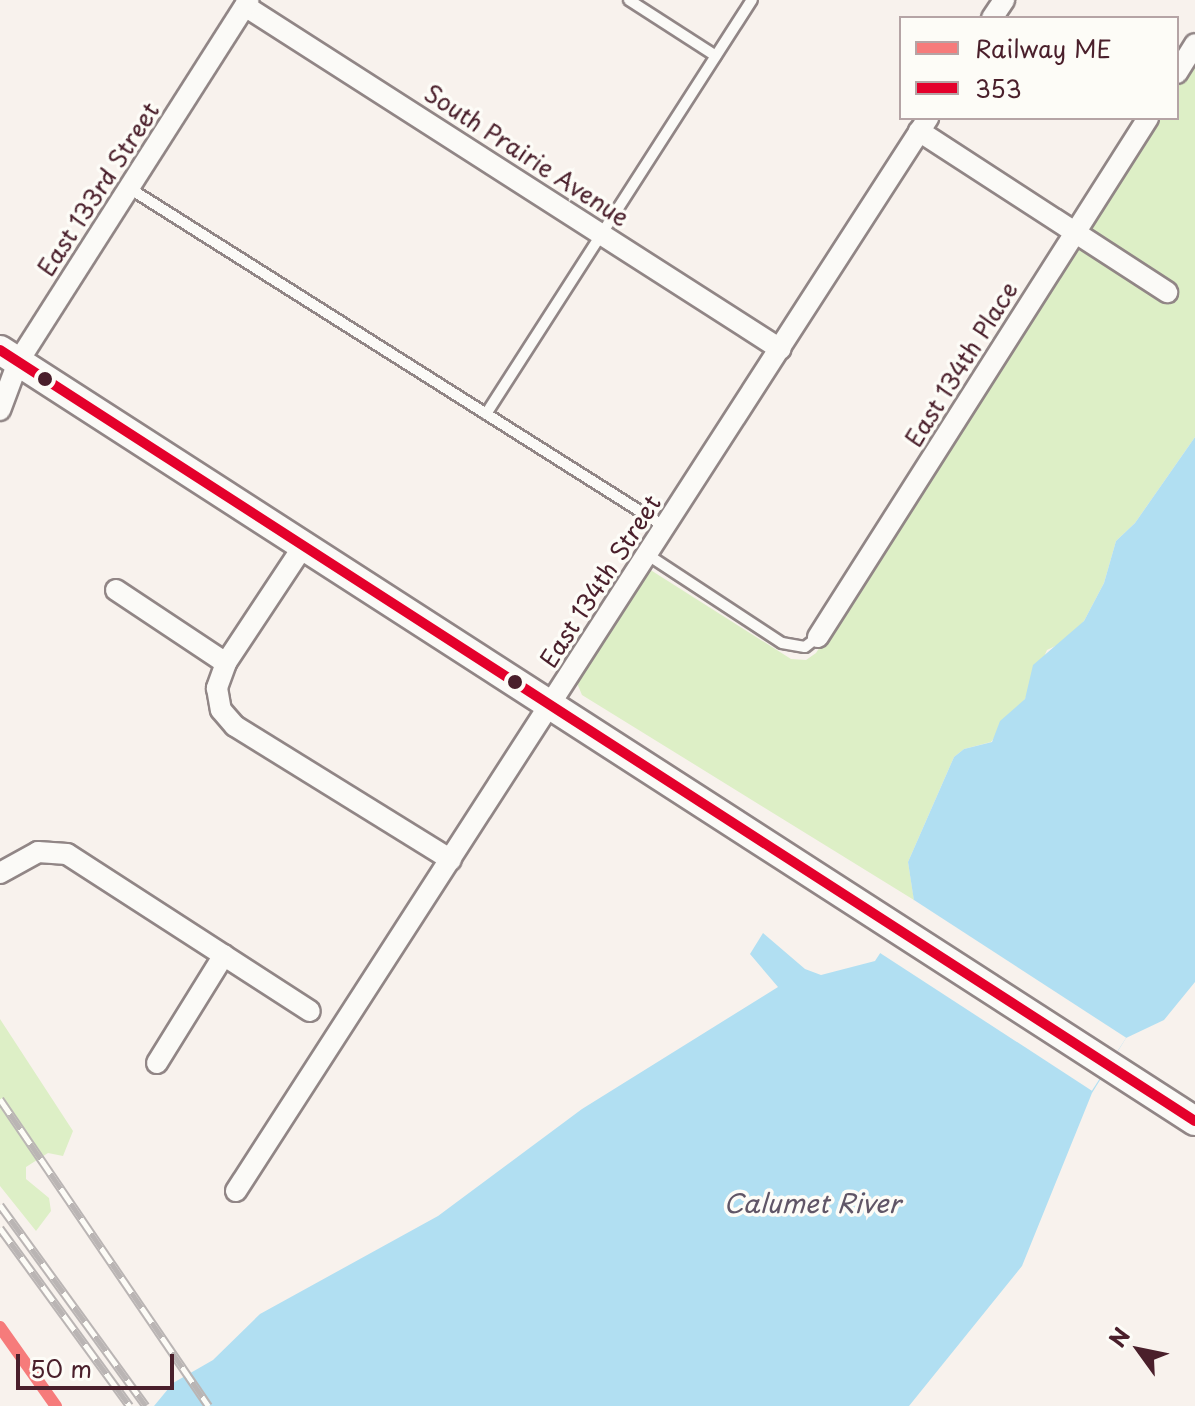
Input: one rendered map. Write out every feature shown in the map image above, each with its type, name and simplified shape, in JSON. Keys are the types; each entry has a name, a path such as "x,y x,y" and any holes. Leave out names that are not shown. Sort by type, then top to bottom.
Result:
{"main road":[{"path":"9,356 1195,1121"}],"street":[{"name":"East 133rd Street","path":"0,410 9,356 129,188 247,3"},
{"name":"South Prairie Avenue","path":"247,3 780,349"},
{"path":"1179,70 1195,44"},
{"name":"East 134th Place","path":"818,637 1147,120"},
{"path":"924,125 1075,233 1167,292"},
{"name":"East 134th Street","path":"236,1191 924,125"},
{"path":"304,545 226,663 217,699 235,726 451,860"},
{"path":"116,590 226,663"},
{"path":"0,873 38,852 67,854 310,1011"},
{"path":"157,1063 224,955"}],"lane":[{"path":"629,0 716,56"},
{"path":"486,414 752,0"},
{"path":"129,188 665,527"},
{"path":"648,555 782,643 805,647 818,637"}],"green space":[{"path":"1195,54 1195,437 1135,523 1116,541 1104,583 1084,621 1066,641 1047,650 1025,699 991,742 964,749 954,757 908,862 914,900 582,695 577,683 649,569 791,659 806,660 816,653 1154,120 1179,120 1179,80"},
{"path":"0,1019 73,1131 63,1156 48,1153 26,1167 26,1179 49,1198 51,1211 36,1231 0,1186"}],"water":[{"name":"Calumet River","path":"1195,437 1195,982 1164,1020 1126,1038 1092,1093 1022,1266 909,1406 154,1406 173,1383 213,1360 260,1314 438,1216 582,1109 778,987 750,954 763,933 805,969 821,975 875,961 914,901 908,862 954,757 964,749 992,742 1000,721 1025,699 1033,665 1084,621 1104,583 1116,541 1135,523"}],"pier":[{"path":"914,900 1126,1038 1092,1091 880,953"}],"railway":[{"path":"0,1099 209,1406"},
{"path":"0,1205 146,1406"},
{"path":"0,1228 130,1406"}],"rail line":[{"name":"ME","path":"0,1327 56,1406"}],"transit line":[{"name":"353","path":"0,350 1195,1121"}]}
